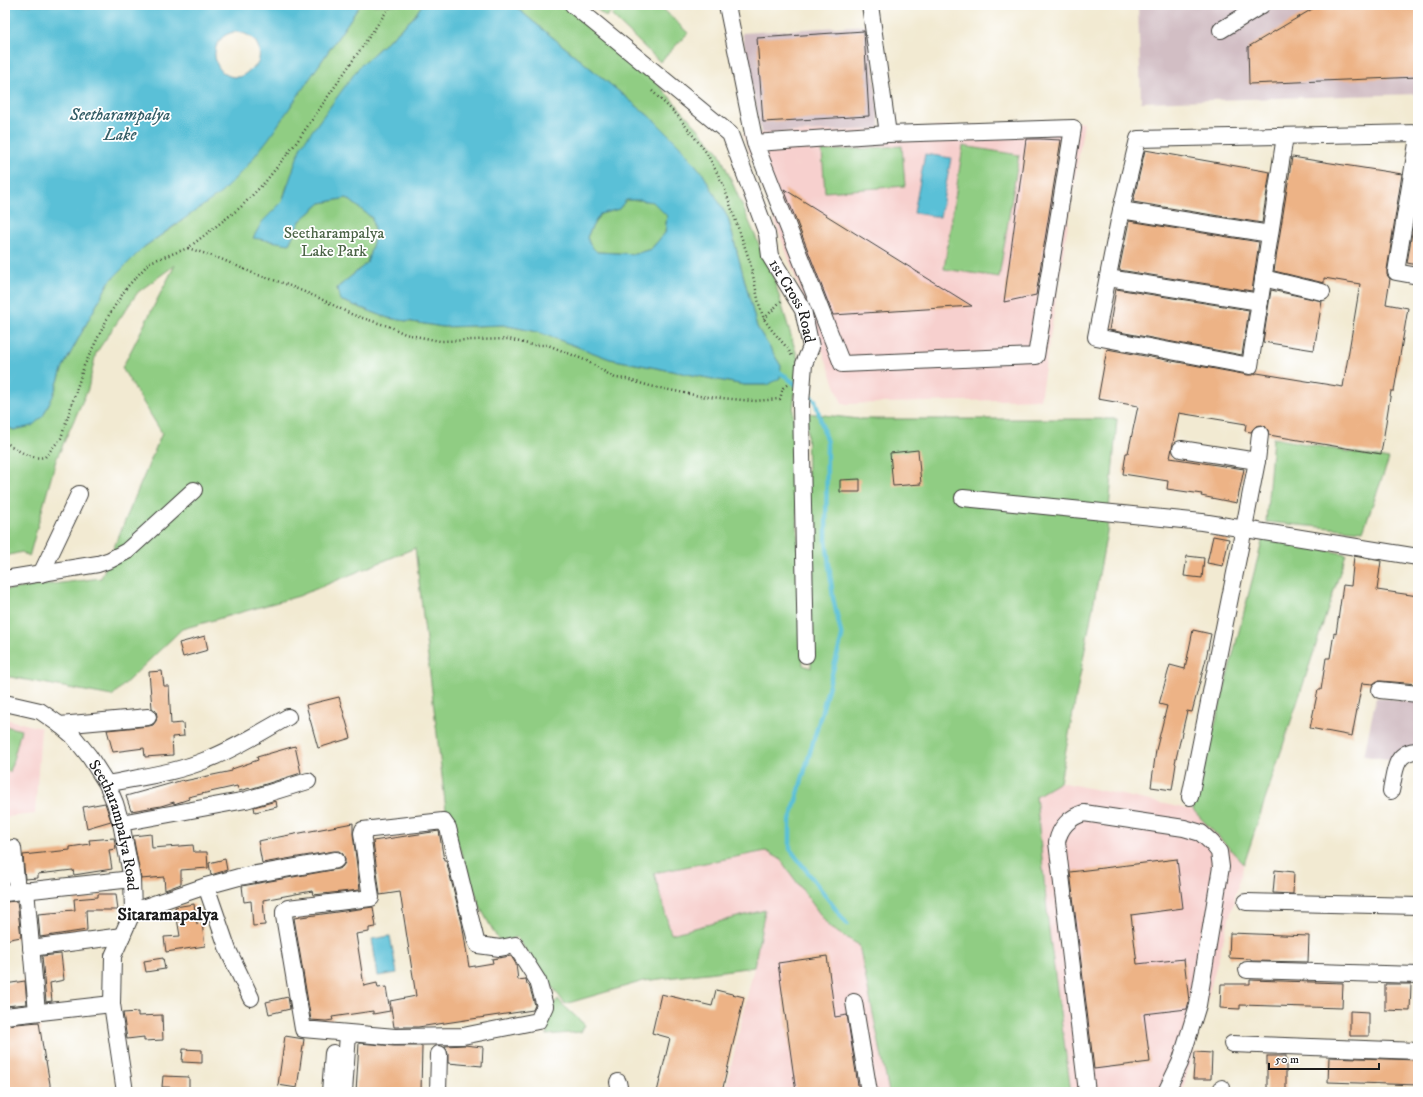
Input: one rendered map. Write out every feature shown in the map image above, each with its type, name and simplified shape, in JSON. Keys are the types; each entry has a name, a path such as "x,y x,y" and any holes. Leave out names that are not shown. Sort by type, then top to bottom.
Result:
{"street":[{"name":"1st Cross Road","path":"572,5 730,134 767,234 770,256 803,310 811,347 804,364 801,404 806,655"},
{"path":"727,5 755,143 842,364 1036,356 1073,128 888,134 755,143"},
{"path":"870,5 888,134"},
{"path":"1221,30 1262,5"},
{"path":"1285,136 1250,366 1096,337 1121,210 1138,139 1418,133"},
{"path":"1418,137 1396,272 1418,276"},
{"path":"1121,210 1270,234"},
{"path":"1108,278 1260,302"},
{"path":"1264,278 1322,292"},
{"path":"1190,797 1244,528 1260,434"},
{"path":"1181,450 1256,461"},
{"path":"5,579 98,564 119,556 127,551 194,490"},
{"path":"41,574 79,494"},
{"path":"963,498 1202,522 1418,557"},
{"path":"1380,690 1418,694"},
{"name":"Seetharampalya Road","path":"5,703 40,711 60,724 77,741 107,784 115,803 121,823 132,879 133,911 113,956 112,1004 125,1092"},
{"path":"60,724 148,717"},
{"path":"107,784 185,768 206,760 239,744 288,717"},
{"path":"1391,791 1399,759 1403,755 1414,751 1418,752"},
{"path":"121,823 246,800 308,781"},
{"path":"1087,1092 1057,842 1059,833 1063,826 1075,816 1084,813 1184,828 1201,833 1219,852 1221,866 1198,1005 1180,1062 1166,1092"},
{"path":"443,821 448,828 476,941 478,944 500,948 515,945 538,981 544,1006 538,1021 463,1036 395,1037 348,1034 303,1029 284,911 288,908 371,898 362,833 363,830 443,821"},
{"path":"14,848 16,892 31,948 37,1012"},
{"path":"133,911 206,886 239,877 336,860"},
{"path":"16,892 132,879"},
{"path":"206,886 228,950 251,998"},
{"path":"1246,902 1418,906"},
{"path":"31,948 122,936"},
{"path":"1247,970 1418,975"},
{"path":"854,1002 869,1092"},
{"path":"5,1016 112,1004"},
{"path":"344,1092 348,1034"},
{"path":"1232,1044 1418,1051"},
{"path":"330,1092 333,1053"},
{"path":"438,1092 439,1054"}],"path":[{"path":"5,442 33,457 45,457 61,438 84,366 108,315 127,287 150,262 188,248 210,229 241,206 266,181 296,143 391,5"},
{"path":"649,88 677,115 706,152 723,184 750,262 760,308 764,319 788,349 793,358"},
{"path":"188,248 221,258 255,274 283,283 319,298 352,315 391,327 405,334 440,341 508,339 548,346 587,361 615,378 626,379 650,386 699,396 754,401 780,399 783,388 789,382"},
{"path":"764,319 790,290"}],"shaded area":[{"path":"1138,5 1418,5 1418,94 1141,102"},
{"path":"869,25 880,129 761,133 742,33"},
{"path":"1084,122 1040,399 842,404 743,134"},
{"path":"1376,697 1418,702 1418,763 1364,756"},
{"path":"5,719 41,728 35,814 5,817"},
{"path":"1060,782 1193,810 1244,864 1182,1092 1071,1092 1049,931 1036,796"},
{"path":"766,851 780,859 830,928 859,945 889,1092 725,1092 754,967 765,911 671,934 654,873"}],"green space":[{"name":"Seetharampalya Lake Park","path":"360,5 422,5 413,18 360,66 287,186 282,202 262,222 289,244 300,221 321,203 347,198 372,218 375,236 367,263 337,288 340,300 388,318 443,327 503,325 538,332 610,359 744,385 768,385 781,366 757,327 728,218 680,146 655,121 513,5 564,5 649,74 719,152 774,279 798,359 793,412 803,665 811,668 807,413 859,419 1117,419 1107,532 1060,782 1036,796 1049,931 1071,1092 889,1092 859,945 830,928 780,859 766,851 654,873 671,934 765,910 754,967 644,981 565,1004 516,937 500,943 481,909 446,810 415,548 299,596 182,629 112,696 5,676 5,590 101,578 162,433 122,368 175,265 138,292 96,353 88,389 56,460 29,557 22,552 5,556 5,426 14,430 53,396 63,367 109,282 144,247 182,221 321,62"},
{"path":"592,5 617,5 606,17"},
{"path":"621,5 659,5 688,33 660,62 611,15"},
{"path":"902,146 905,186 825,192 822,151"},
{"path":"963,146 1019,155 999,277 944,269"},
{"path":"626,200 653,202 667,216 665,233 651,249 635,254 597,252 590,245 587,237 592,227 600,214 619,209"},
{"path":"1273,438 1389,459 1363,531 1266,522"},
{"path":"1263,538 1346,554 1244,864 1193,810"},
{"path":"5,726 21,730 10,772 5,770"},
{"path":"558,999 585,1025 581,1032 547,1035 545,1014"}],"water":[{"name":"Seetharampalya Lake","path":"5,5 360,5 269,138 247,166 221,193 144,247 109,282 63,367 53,396 43,416 32,426 14,430 5,426","holes":["232,32 240,32 249,36 256,43 259,59 256,66 244,75 239,77 230,76 220,69 215,57 215,51 217,44 224,36"]},
{"path":"422,5 513,5 655,121 680,146 703,174 728,218 757,327 781,366 780,378 768,385 744,385 610,359 538,332 503,325 443,327 388,318 340,300 337,288 367,263 375,236 372,218 347,198 321,203 300,221 289,244 253,238 262,222 282,202 301,146 360,66 413,18","holes":["626,200 653,202 667,216 665,233 651,249 635,254 597,252 590,245 587,237 600,214 619,209"]},
{"path":"925,154 951,158 940,217 914,213"},
{"path":"390,936 397,973 378,976 372,939"}],"building":[{"path":"1319,5 1418,5 1418,77 1249,84 1248,47"},
{"path":"864,31 869,116 763,122 757,38"},
{"path":"1026,139 1061,140 1036,295 1004,302"},
{"path":"1145,150 1270,172 1262,223 1133,202"},
{"path":"1292,157 1402,174 1387,270 1387,275 1390,279 1386,304 1408,308 1394,391 1391,391 1381,454 1269,435 1265,426 1261,425 1256,426 1251,432 1245,431 1246,424 1179,413 1170,458 1244,469 1237,503 1201,496 1202,494 1167,489 1168,481 1123,474 1126,453 1128,453 1138,406 1098,399 1107,349 1248,375 1257,373 1343,387 1360,284 1324,278 1324,283 1274,271"},
{"path":"784,189 972,306 833,315"},
{"path":"1418,196 1418,265 1407,263"},
{"path":"1129,221 1259,242 1252,291 1119,270"},
{"path":"1116,289 1249,310 1242,355 1109,330"},
{"path":"1271,290 1322,301 1314,350 1263,342"},
{"path":"918,450 921,484 893,486 890,453"},
{"path":"860,479 860,492 840,492 840,480"},
{"path":"1213,536 1229,539 1223,566 1207,563"},
{"path":"1187,556 1204,558 1202,578 1184,576"},
{"path":"1354,556 1381,561 1377,590 1418,596 1418,684 1381,681 1377,681 1373,684 1362,683 1352,736 1310,728 1318,690 1321,690 1326,658 1330,658 1334,633 1336,634 1343,585 1351,586"},
{"path":"1193,630 1211,634 1192,712 1187,711 1175,763 1172,790 1151,787 1156,750 1167,706 1159,704 1170,665 1185,669"},
{"path":"205,636 208,650 183,657 179,643"},
{"path":"162,671 164,686 169,686 171,724 183,723 184,736 172,737 173,755 145,757 144,748 113,752 107,730 149,726 153,725 156,721 156,711 152,708 149,672"},
{"path":"339,697 351,738 318,748 306,705"},
{"path":"295,746 301,773 250,789 239,791 237,786 188,797 189,799 174,804 174,802 161,806 131,811 126,796 183,780 232,771 232,769 258,760 257,757"},
{"path":"276,801 277,807 255,812 254,807"},
{"path":"105,803 111,821 87,828 83,807"},
{"path":"353,823 360,890 313,895 312,891 263,900 265,925 253,926 251,901 244,902 242,886 338,869 345,863 343,854 339,851 334,851 262,863 258,841"},
{"path":"439,831 444,860 446,860 462,923 469,967 493,963 492,959 511,956 516,964 518,980 526,979 527,984 529,985 535,1005 533,1010 418,1027 394,1027 390,1001 416,996 400,892 380,895 373,841"},
{"path":"151,834 152,848 193,845 194,852 207,852 208,868 181,870 181,884 165,890 164,877 141,879 133,836"},
{"path":"114,838 116,849 109,850 112,869 74,875 73,870 38,874 38,878 25,879 23,855 70,850 70,847 90,844 89,840"},
{"path":"225,859 227,870 211,875 209,863"},
{"path":"1177,859 1183,908 1131,915 1137,964 1184,959 1189,1001 1187,1009 1144,1014 1150,1062 1094,1069 1070,872"},
{"path":"1275,870 1294,872 1293,894 1273,893"},
{"path":"98,894 116,894 118,910 86,910 87,930 40,937 38,914 75,910 74,899 98,897"},
{"path":"17,901 21,937 5,940 5,902"},
{"path":"194,904 197,924 202,923 205,946 166,952 164,937 180,936 175,907"},
{"path":"373,907 376,927 369,928 369,932 356,934 364,986 377,983 378,988 386,987 390,1011 373,1014 373,1011 332,1017 333,1020 326,1021 311,1020 294,918"},
{"path":"1230,933 1309,936 1308,962 1251,961 1251,959 1229,958"},
{"path":"61,954 64,980 50,983 52,1001 46,1002 42,956"},
{"path":"827,956 835,1017 847,1015 859,1092 796,1092 778,963"},
{"path":"163,958 165,969 146,972 144,961"},
{"path":"1250,980 1343,983 1342,1008 1240,1005 1240,1009 1220,1008 1221,984 1250,984"},
{"path":"25,981 27,1004 5,1006 5,984"},
{"path":"1385,984 1411,984 1410,1011 1385,1010"},
{"path":"716,990 744,997 722,1092 657,1092 670,1038 652,1033 661,994 712,1006"},
{"path":"288,997 290,1009 269,1014 266,1002"},
{"path":"1350,1011 1369,1012 1369,1036 1350,1036"},
{"path":"138,1012 138,1016 162,1015 163,1040 144,1041 144,1037 127,1039 123,1013"},
{"path":"39,1022 50,1084 50,1092 5,1092 5,1025"},
{"path":"285,1036 304,1039 297,1088 278,1085"},
{"path":"359,1043 394,1046 422,1046 421,1092 356,1092"},
{"path":"464,1045 483,1047 482,1066 448,1063 448,1054 445,1046"},
{"path":"183,1049 202,1050 202,1063 182,1062"},
{"path":"1195,1052 1212,1053 1211,1079 1193,1079"},
{"path":"1267,1056 1286,1056 1286,1092 1267,1092"},
{"path":"1329,1057 1418,1060 1418,1085 1328,1082"},
{"path":"163,1076 189,1077 189,1088 162,1087"}],"waterway":[{"path":"777,370 798,386"},
{"path":"805,392 815,400 827,443 826,540 833,598 842,637 790,821 790,849 847,924"}],"district":[{"name":"Sitaramapalya","path":"168,915"}]}
